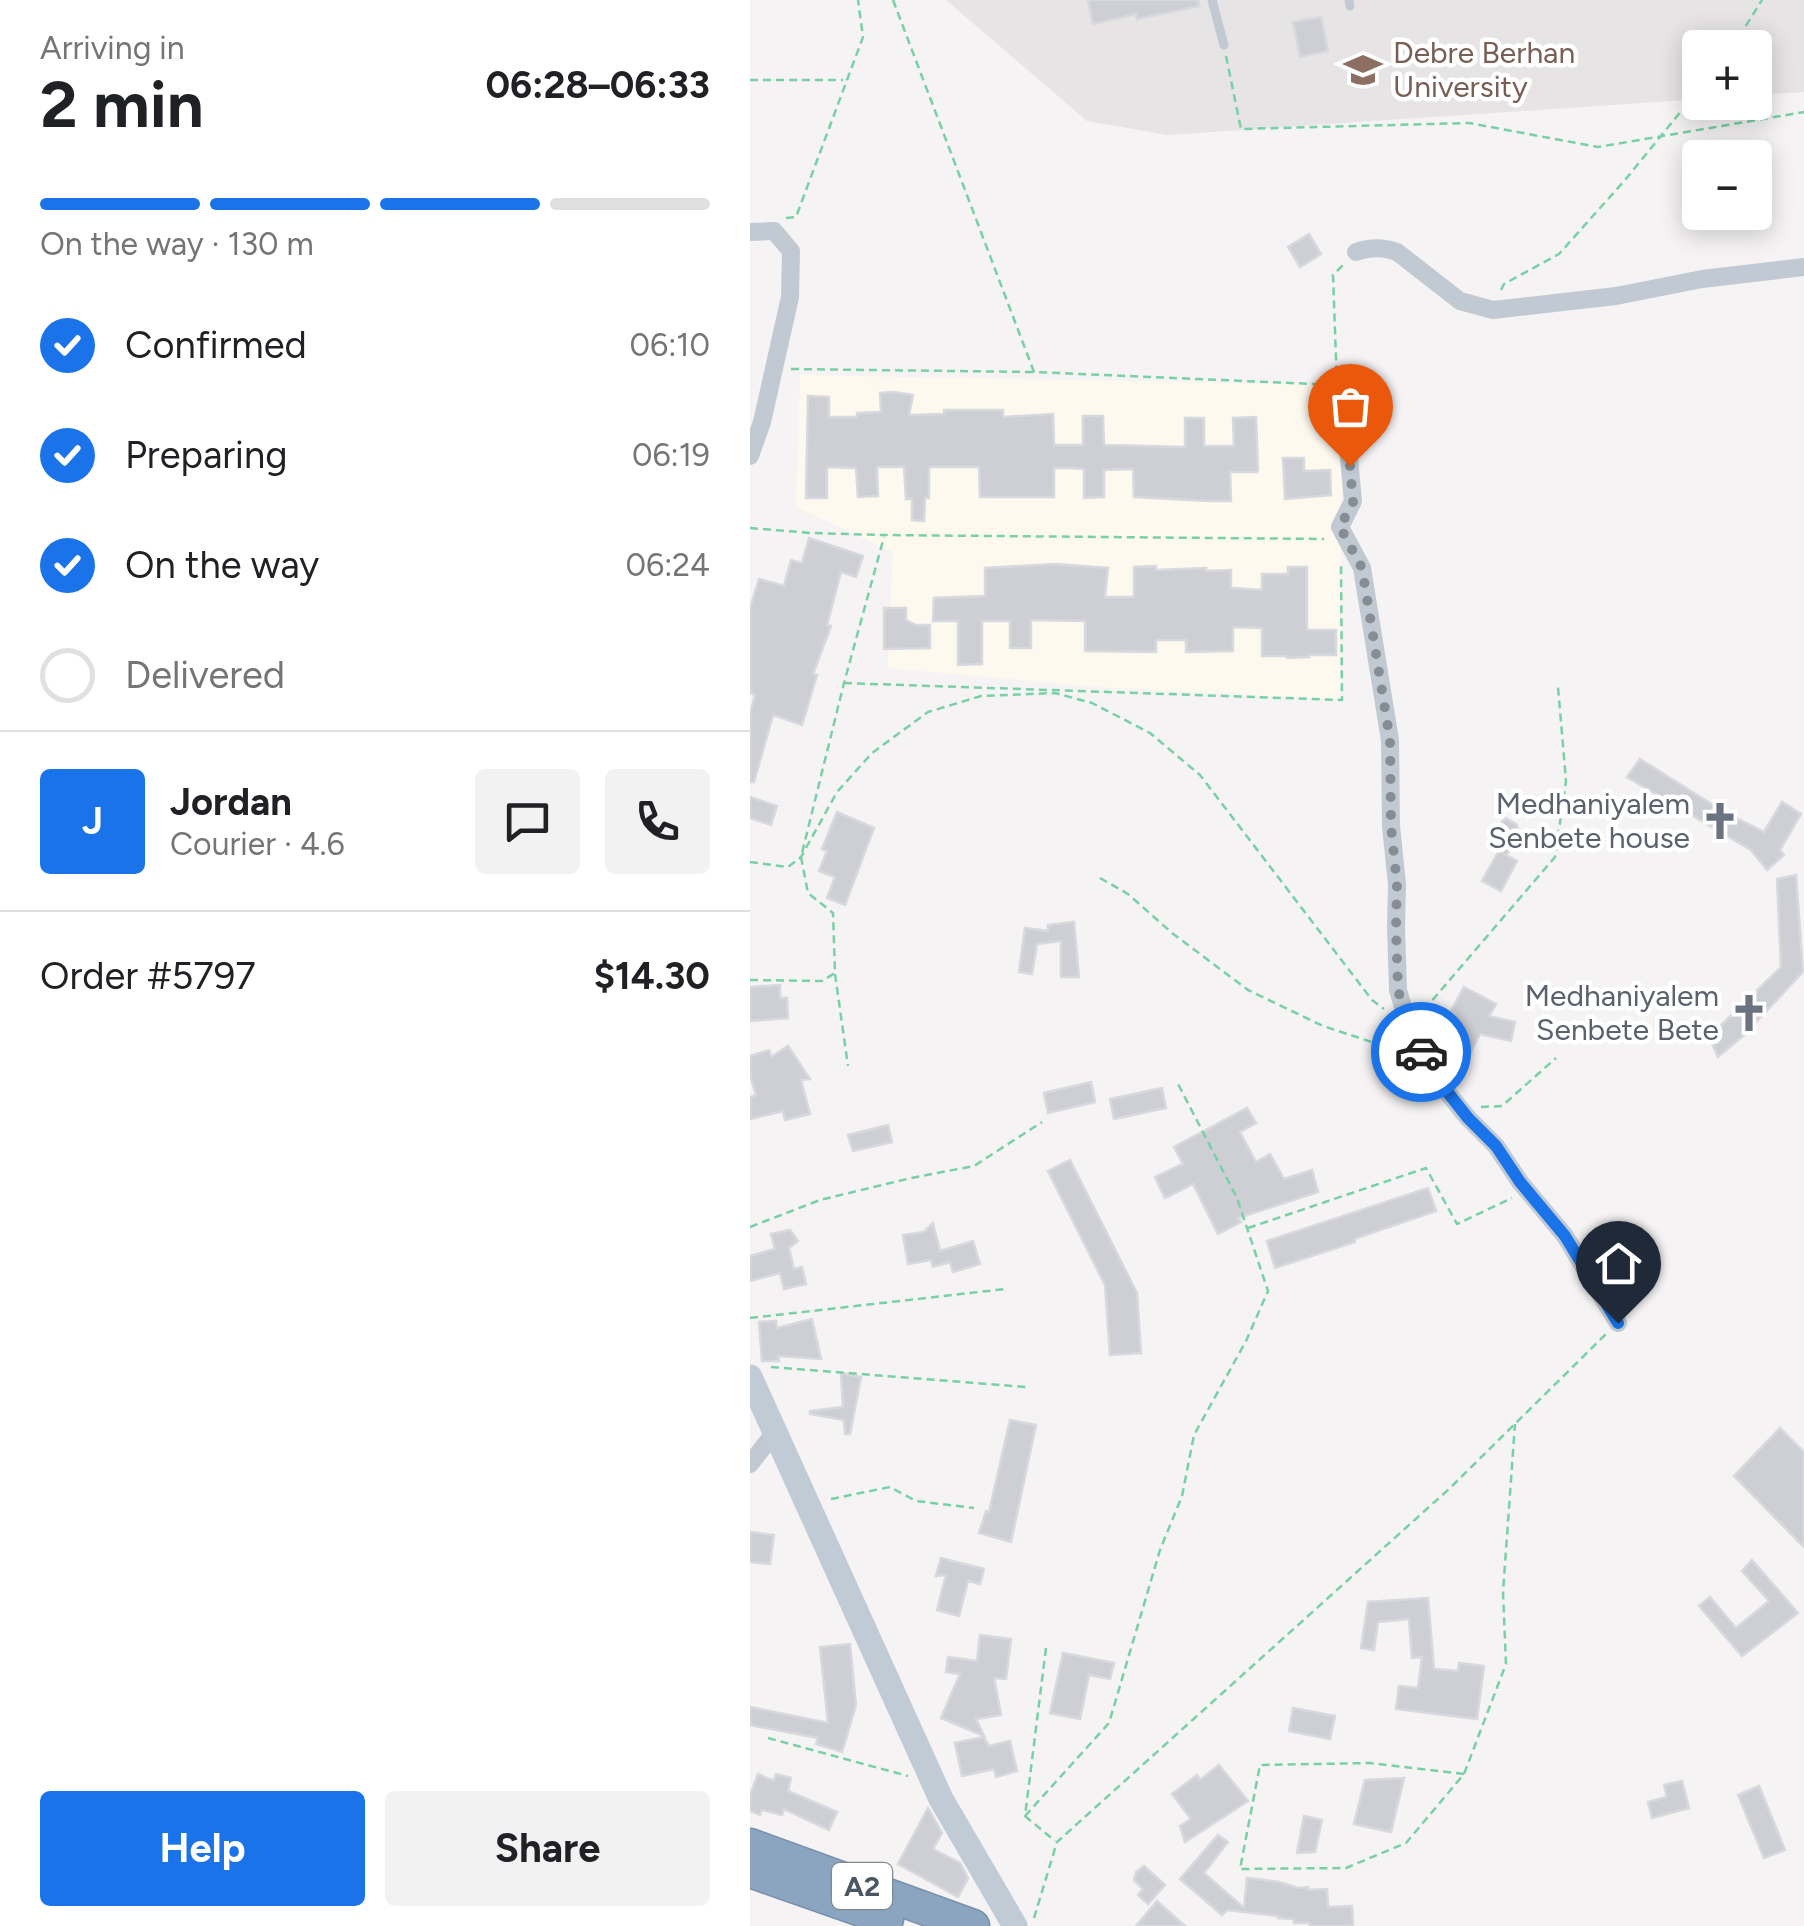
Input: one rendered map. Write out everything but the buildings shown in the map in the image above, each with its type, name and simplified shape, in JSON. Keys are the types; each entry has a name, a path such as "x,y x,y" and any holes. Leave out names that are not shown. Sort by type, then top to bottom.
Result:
{"highway":[{"name":"A2","path":"750,1846 973,1926"},
{"name":"A2","path":"750,1870 908,1926"}],"street":[{"path":"750,232 774,231 791,251 790,297 762,422 750,456"},
{"path":"1356,252 1368,248 1396,252 1460,300 1492,310 1804,268"},
{"path":"1344,415 1353,502 1340,527 1362,568 1390,740 1398,990 1409,1027 1430,1070 1496,1146 1565,1236 1618,1323"},
{"path":"760,1372 775,1432 934,1783 1015,1926"},
{"path":"750,1464 775,1432"}],"lane":[{"path":"1212,0 1224,45"}],"path":[{"path":"796,217 862,38 858,0"},
{"path":"893,0 1034,372"},
{"path":"1743,30 1762,0"},
{"path":"1224,45 1241,129 1470,122 1598,147 1804,112"},
{"path":"750,80 847,80"},
{"path":"1492,310 1504,284 1560,254 1682,110"},
{"path":"1344,415 1336,384 1332,275 1356,252"},
{"path":"774,369 1034,372 1336,384"},
{"path":"750,528 884,535 1320,539"},
{"path":"848,1066 835,973 833,913 808,892 801,856 884,535"},
{"path":"844,683 1342,700 1340,557"},
{"path":"750,862 788,867 801,856 837,792 872,752 928,712 981,696 1055,693 1092,704 1150,733 1200,775 1372,1000 1409,1027 1554,856 1566,781 1558,687"},
{"path":"1100,878 1128,894 1172,934 1248,990 1323,1026 1384,1046 1414,1068"},
{"path":"750,980 822,982 835,973"},
{"path":"1461,1109 1502,1106 1556,1058"},
{"path":"1025,1816 1108,1723 1160,1550 1182,1496 1194,1435 1268,1291 1237,1198 1177,1082"},
{"path":"750,1227 820,1200 974,1166 1042,1122"},
{"path":"1247,1228 1426,1168 1457,1224 1526,1190"},
{"path":"750,1318 1005,1289"},
{"path":"1032,1926 1056,1842 1449,1489 1618,1323"},
{"path":"760,1372 1026,1387"},
{"path":"1464,1774 1370,1763 1260,1765 1240,1869 1346,1868 1406,1843 1464,1774 1506,1664 1504,1592 1515,1424"},
{"path":"808,1504 890,1487 916,1502 974,1508"},
{"path":"1025,1816 1046,1648"},
{"path":"768,1738 934,1783"},
{"path":"1025,1816 1056,1842"}],"shaded area":[{"name":"Debre Berhan University","path":"946,0 1804,0 1804,92 1772,94 1772,30 1682,30 1682,100 1167,135 1087,121"},
{"path":"800,375 1337,385 1342,418 1340,700 1097,687 887,668 893,552 796,507"}],"way so far":[{"path":"1350,466 1353,502 1340,527 1362,568 1390,740 1398,990 1421,1052"}],"place":[{"name":"Debre Berhan University","path":"1363,70"},
{"name":"Medhaniyalem Senbete house","path":"1720,821"},
{"name":"Medhaniyalem Senbete Bete","path":"1749,1013"}],"route":[{"path":"1421,1052 1430,1070 1496,1146 1565,1236 1618,1323"}]}
